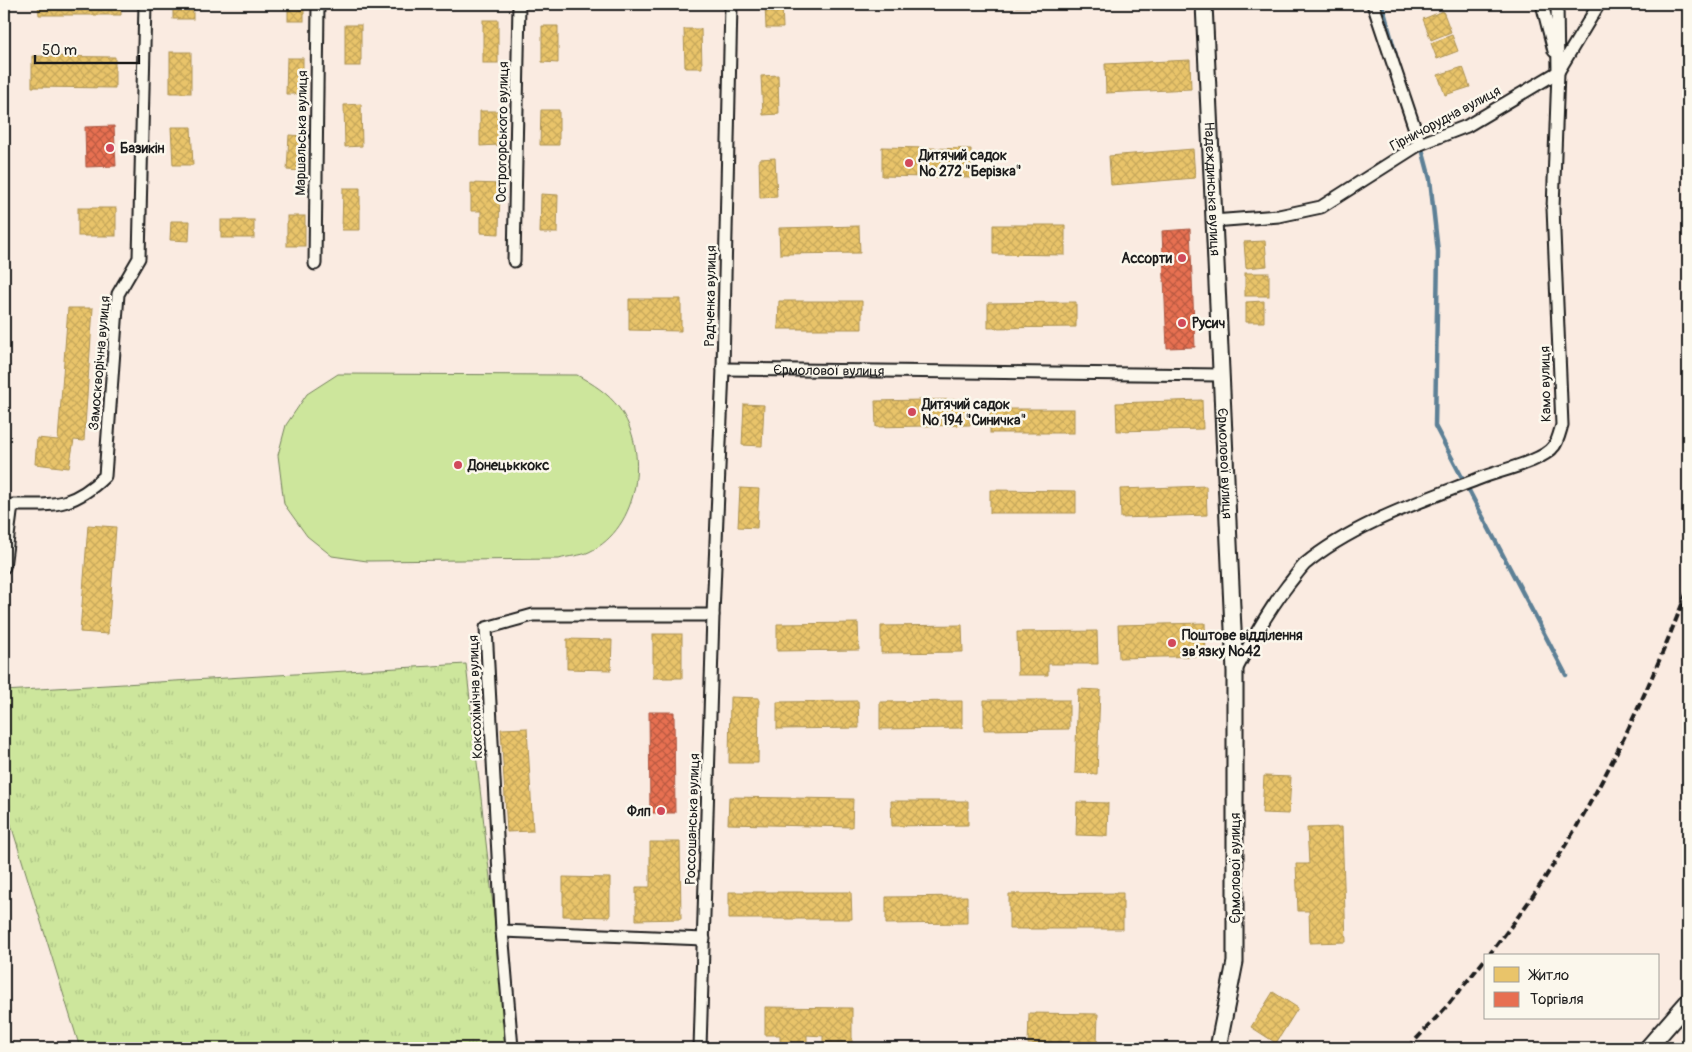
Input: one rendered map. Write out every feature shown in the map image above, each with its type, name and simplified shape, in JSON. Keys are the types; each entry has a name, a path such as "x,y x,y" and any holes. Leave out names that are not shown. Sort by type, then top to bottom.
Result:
{"main road":[{"path":"1648,1048 1688,1002"}],"street":[{"name":"Замоскворічна вулиця","path":"4,567 12,505 61,505 90,491 105,476 118,294 139,258 145,4"},
{"name":"Маршальська вулиця","path":"315,264 318,4"},
{"name":"Острогорського вулиця","path":"514,261 519,4"},
{"name":"Радченка вулиця","path":"714,590 723,369 732,4"},
{"name":"Надєждинська вулиця","path":"1204,4 1220,375"},
{"path":"1373,4 1420,144"},
{"path":"1542,4 1558,72"},
{"name":"Камо вулиця","path":"1235,672 1255,634 1279,597 1303,565 1327,548 1359,530 1416,504 1480,478 1532,461 1554,447 1562,425 1553,208 1558,72 1558,4"},
{"name":"Гірничорудна вулиця","path":"1213,221 1279,216 1321,207 1420,144 1467,126 1558,72 1599,4"},
{"name":"Єрмолової вулиця","path":"723,369 1220,375 1235,672 1235,962 1218,1048"},
{"name":"Россошанська вулиця","path":"700,1048 714,590"},
{"name":"Коксохімічна вулиця","path":"512,1048 502,931 486,628 533,615 713,616"},
{"path":"502,931 704,939"}],"green space":[{"name":"Донецьккокс","path":"338,374 577,375 605,393 619,408 629,425 635,445 637,466 635,487 629,507 620,525 606,541 589,552 559,559 367,561 332,556 307,536 284,504 278,455 286,425 307,394"},
{"path":"466,664 509,1048 80,1048 4,802 4,691"}],"building: Житло":[{"path":"38,4 121,4 121,15 39,15"},
{"path":"173,4 193,4 193,19 173,19"},
{"path":"288,4 304,4 304,21 288,21"},
{"path":"765,4 782,4 783,28 766,28"},
{"path":"991,4 1063,4 991,8"},
{"path":"1443,11 1451,32 1431,40 1423,19"},
{"path":"483,20 498,20 498,63 483,63"},
{"path":"345,25 361,25 361,66 345,66"},
{"path":"542,26 558,26 558,63 542,62"},
{"path":"684,29 701,29 702,68 685,68"},
{"path":"1452,35 1458,51 1437,59 1431,43"},
{"path":"170,52 191,52 191,93 170,93"},
{"path":"32,56 115,57 115,88 32,87"},
{"path":"287,58 303,58 303,94 286,94"},
{"path":"1190,60 1191,89 1106,93 1105,64"},
{"path":"1463,67 1470,87 1445,95 1438,75"},
{"path":"778,75 779,114 763,115 761,76"},
{"path":"361,104 362,146 345,147 344,105"},
{"path":"541,110 559,110 559,145 540,145"},
{"path":"480,111 498,111 499,145 480,146"},
{"path":"171,127 191,127 193,165 173,165"},
{"path":"289,135 304,136 302,171 287,170"},
{"path":"882,147 971,149 971,178 882,176"},
{"path":"1193,149 1195,178 1111,185 1109,156"},
{"path":"775,158 777,197 760,198 759,159"},
{"path":"471,183 500,184 499,234 481,233 481,211 471,211"},
{"path":"343,188 360,188 360,230 342,230"},
{"path":"541,194 558,195 557,233 540,233"},
{"path":"78,208 116,208 116,236 78,236"},
{"path":"287,216 305,216 305,246 287,246"},
{"path":"221,220 254,220 254,238 221,238"},
{"path":"171,221 190,221 189,241 170,240"},
{"path":"993,225 1065,225 1065,255 993,254"},
{"path":"859,226 860,253 780,254 779,228"},
{"path":"1265,241 1267,266 1246,268 1244,242"},
{"path":"1245,273 1269,273 1269,296 1245,296"},
{"path":"629,299 681,299 681,331 629,330"},
{"path":"779,301 862,301 862,329 778,329"},
{"path":"1264,301 1264,322 1246,322 1246,302"},
{"path":"1076,302 1076,327 988,328 988,303"},
{"path":"68,308 93,308 84,441 74,440 69,468 35,464 37,438 58,440"},
{"path":"969,399 970,425 876,427 875,401"},
{"path":"1202,400 1203,429 1117,431 1116,403"},
{"path":"744,404 764,405 762,446 742,445"},
{"path":"990,409 1074,409 1074,433 990,433"},
{"path":"1206,486 1207,515 1121,518 1120,489"},
{"path":"740,488 759,489 757,528 738,527"},
{"path":"990,490 1076,491 1076,513 990,513"},
{"path":"88,525 116,527 108,634 80,632"},
{"path":"858,623 859,650 777,651 777,624"},
{"path":"1205,623 1206,656 1119,658 1118,625"},
{"path":"962,625 963,652 881,653 881,626"},
{"path":"1097,631 1098,664 1048,664 1048,675 1018,675 1017,632"},
{"path":"653,634 682,634 682,678 653,678"},
{"path":"567,639 612,640 611,670 567,669"},
{"path":"1078,689 1100,690 1097,774 1075,773"},
{"path":"730,697 759,698 758,763 729,763"},
{"path":"984,700 1069,700 1069,729 984,730"},
{"path":"858,701 859,728 777,729 777,702"},
{"path":"962,701 962,728 880,729 880,702"},
{"path":"527,728 533,831 507,832 501,729"},
{"path":"1264,776 1291,777 1289,814 1262,813"},
{"path":"729,797 853,799 852,827 728,824"},
{"path":"891,801 968,801 968,825 892,826"},
{"path":"1077,802 1108,803 1107,836 1076,835"},
{"path":"1342,827 1346,942 1310,943 1309,911 1298,911 1296,864 1309,864 1307,828"},
{"path":"650,842 680,842 681,919 636,920 636,887 650,887"},
{"path":"563,877 610,878 610,917 563,916"},
{"path":"729,892 851,892 852,919 729,919"},
{"path":"1123,893 1123,929 1009,929 1009,894"},
{"path":"967,896 967,923 886,924 886,897"},
{"path":"1273,992 1298,1008 1276,1043 1251,1027"},
{"path":"765,1007 852,1008 852,1043 823,1043 823,1036 807,1035 807,1048 780,1048 780,1035 765,1035"},
{"path":"1029,1013 1098,1014 1097,1045 1028,1044"}],"building: Торгівля":[{"path":"114,126 116,166 86,167 85,127"},
{"path":"1190,229 1195,347 1167,348 1162,231"},
{"path":"649,712 674,712 675,813 650,813"}],"waterway":[{"path":"1382,4 1398,63"},
{"path":"1421,145 1430,179 1438,252 1435,426 1566,675"}],"railway":[{"path":"1490,954 1520,914 1577,826 1626,734 1669,638 1688,589"},
{"path":"1408,1048 1448,1005 1484,960"}],"place":[{"name":"Базикін","path":"110,148"},
{"name":"Дитячий садок № 272 \"Берізка\"","path":"909,163"},
{"name":"Ассорти","path":"1182,258"},
{"name":"Русич","path":"1182,323"},
{"name":"Дитячий садок № 194 \"Синичка\"","path":"912,412"},
{"name":"Донецьккокс","path":"458,465"},
{"name":"Поштове відділення зв'язку №42","path":"1172,643"},
{"name":"Флп","path":"661,811"}]}
